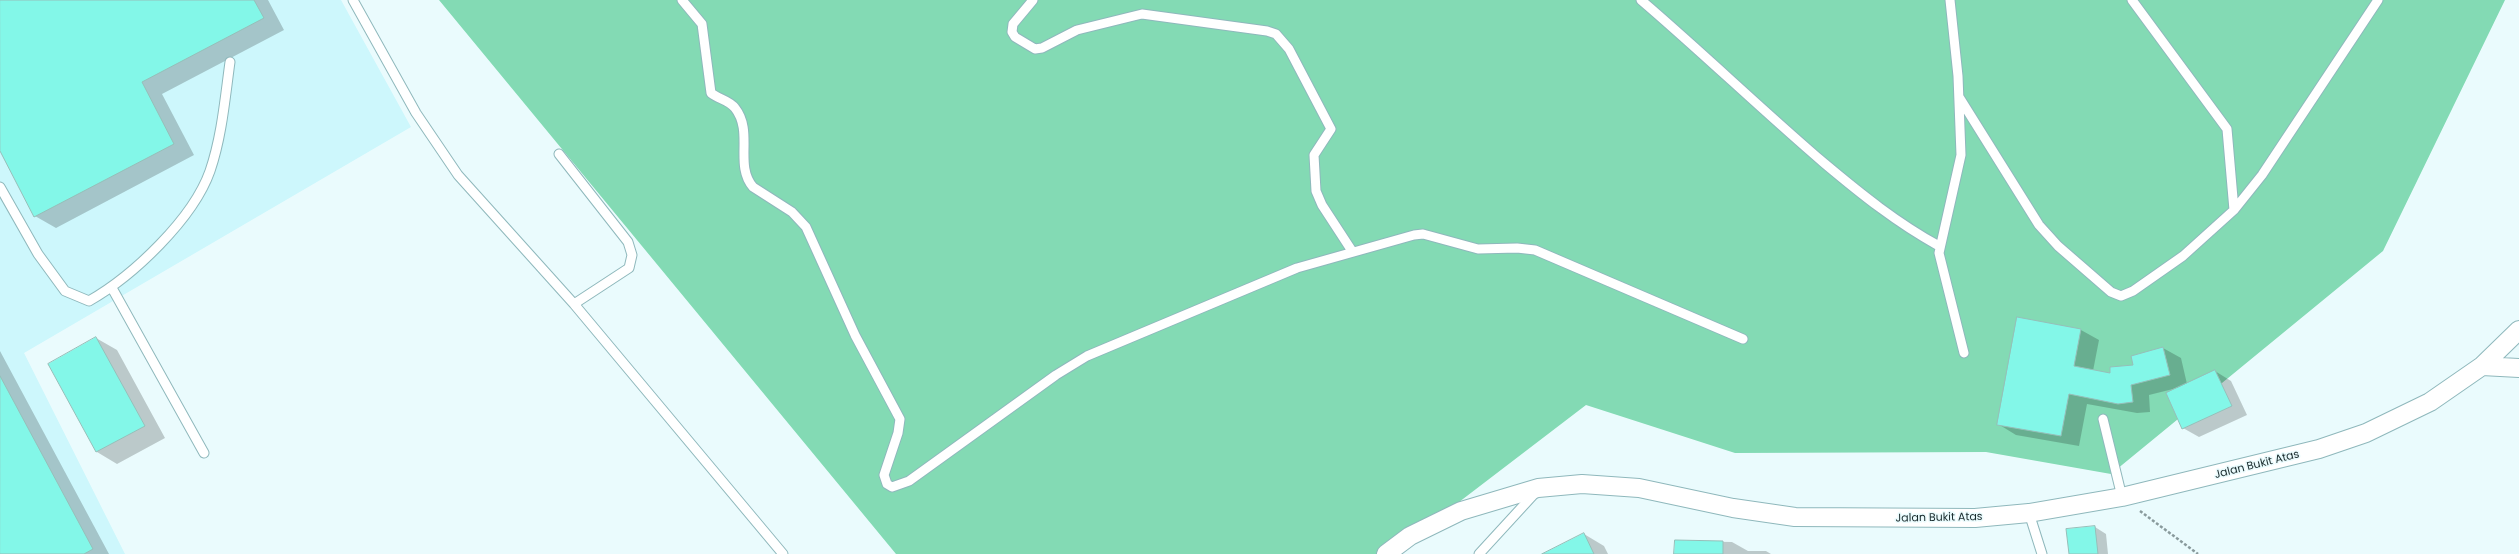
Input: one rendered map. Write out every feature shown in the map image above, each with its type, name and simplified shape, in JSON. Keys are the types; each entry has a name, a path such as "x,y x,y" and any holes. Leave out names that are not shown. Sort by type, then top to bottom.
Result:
{"street":[{"name":"Jalan Bukit Atas","path":"1386,554 1410,536 1461,511 1538,488 1582,484 1639,488 1733,508 1795,517 1976,518 2029,513 2122,498 2319,450 2366,433 2430,402 2482,366 2519,330"},
{"path":"2482,366 2519,368"}],"lane":[{"path":"354,0 416,113 439,150 458,175 574,304 783,554"},
{"path":"682,0 698,16 704,30 711,93 730,103 739,114 744,130 744,174 747,181 753,188 800,218 855,335 896,412 900,426 884,475 887,484 892,486 909,481 1056,375 1087,356 1297,268 1352,251 1423,234 1478,249 1527,248 1743,339"},
{"path":"1033,0 1013,24 1012,32 1015,37 1035,49 1042,48 1078,30 1142,14 1266,31 1276,34 1289,49 1331,129 1314,156 1316,191 1322,206 1352,251"},
{"path":"1641,0 1783,128 1869,200 1900,223 1940,246"},
{"path":"1950,0 1959,97 1961,155 1940,246 1943,273 1964,353"},
{"path":"2132,0 2227,129 2234,210"},
{"path":"1959,97 2039,225 2058,246 2116,295 2133,291 2163,271 2183,256 2234,210 2262,175 2378,0"},
{"path":"0,187 38,254 65,291 90,301 112,288 141,263 193,203 210,172 219,136 230,62"},
{"path":"560,154 628,242 632,255 629,268 574,304"},
{"path":"112,288 204,453"},
{"path":"2103,419 2122,498"},
{"path":"1479,554 1538,488"},
{"path":"2029,513 2042,554"}],"path":[{"path":"2122,498 2198,554"}],"shaded area":[{"path":"0,0 341,0 411,127 24,353 125,554 0,554"}],"green space":[{"path":"439,0 2505,0 2383,251 2111,474 1986,452 1735,453 1586,405 1391,554 896,554"}],"building":[{"path":"0,0 254,0 264,18 142,82 174,144 34,217 0,151"},
{"path":"2017,317 2081,329 2074,366 2110,373 2110,367 2133,365 2131,356 2163,347 2170,375 2131,385 2133,402 2118,404 2069,394 2061,436 1997,425"},
{"path":"96,337 145,426 96,452 48,364"},
{"path":"2215,370 2232,406 2182,429 2166,393"},
{"path":"0,376 93,549 84,554 0,554"},
{"path":"2095,526 2098,554 2069,554 2066,529"},
{"path":"1584,533 1594,554 1542,554"},
{"path":"1675,540 1723,541 1723,554 1674,554"}]}
